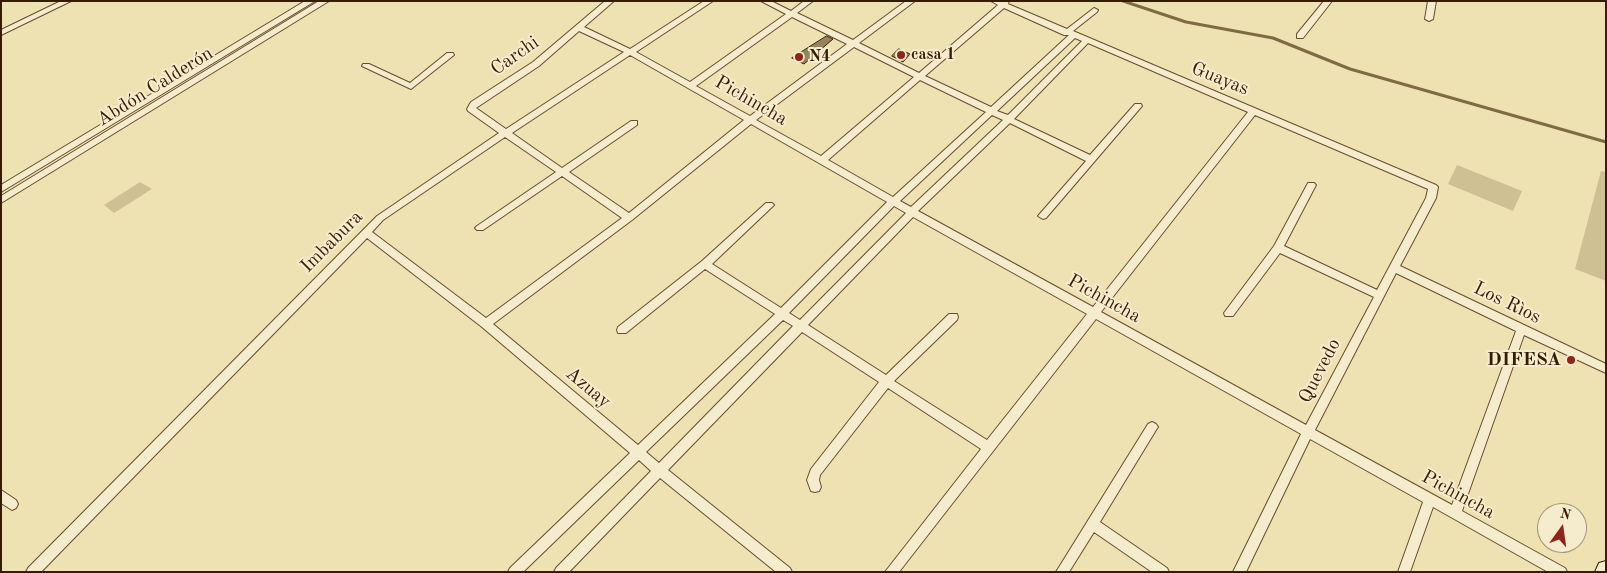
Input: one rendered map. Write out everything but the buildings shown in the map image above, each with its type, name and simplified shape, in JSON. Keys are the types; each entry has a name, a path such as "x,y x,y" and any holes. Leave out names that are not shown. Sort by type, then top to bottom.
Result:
{"street":[{"path":"1,33 67,1"},
{"name":"Carchi","path":"505,133 472,111 471,106 536,64 610,1"},
{"name":"Imbabura","path":"34,571 366,232 399,204 709,1"},
{"path":"690,86 808,1"},
{"path":"486,324 629,218 750,120 856,46 911,1"},
{"path":"1300,36 1328,1"},
{"path":"1429,19 1432,1"},
{"name":"Abdón Calderón","path":"1,188 317,2"},
{"name":"Abdón Calderón","path":"1,200 317,2"},
{"path":"821,161 919,77 1002,2"},
{"name":"Guayas","path":"1002,2 1086,41 1254,110 1432,187"},
{"path":"769,3 1090,159"},
{"path":"514,572 782,315 893,202 993,111 1094,10"},
{"name":"Pichincha","path":"579,28 632,53 893,202 1561,572"},
{"path":"560,572 912,212 1010,119 1086,41"},
{"path":"366,66 411,86 450,55"},
{"path":"1043,216 1090,159 1138,106"},
{"path":"891,572 1092,313 1254,110"},
{"path":"480,228 634,123"},
{"path":"505,133 629,218"},
{"path":"1229,313 1278,248 1311,185"},
{"name":"Quevedo","path":"1239,572 1308,431 1378,295 1431,198 1432,187"},
{"path":"622,330 705,264 769,205"},
{"name":"Azuay","path":"366,232 486,324 658,470 786,572"},
{"path":"1278,248 1378,295"},
{"path":"705,264 988,447"},
{"name":"Los Rìos","path":"1394,268 1606,369"},
{"path":"815,486 813,480 814,473 886,382 953,317"},
{"path":"1455,514 1521,330"},
{"path":"1062,572 1152,427"},
{"path":"1,494 12,504"},
{"path":"1404,572 1430,500"},
{"path":"1093,524 1163,572"}],"shaded area":[{"path":"1457,165 1522,191 1513,211 1448,184"},
{"path":"1601,171 1606,172 1606,281 1575,269"},
{"path":"140,182 152,189 114,213 104,205"}],"waterway":[{"path":"1123,1 1186,22 1273,38 1350,69 1606,142"}],"place":[{"name":"casa 1","path":"901,55"},
{"name":"N4","path":"799,57"},
{"name":"DIFESA","path":"1571,360"}]}
